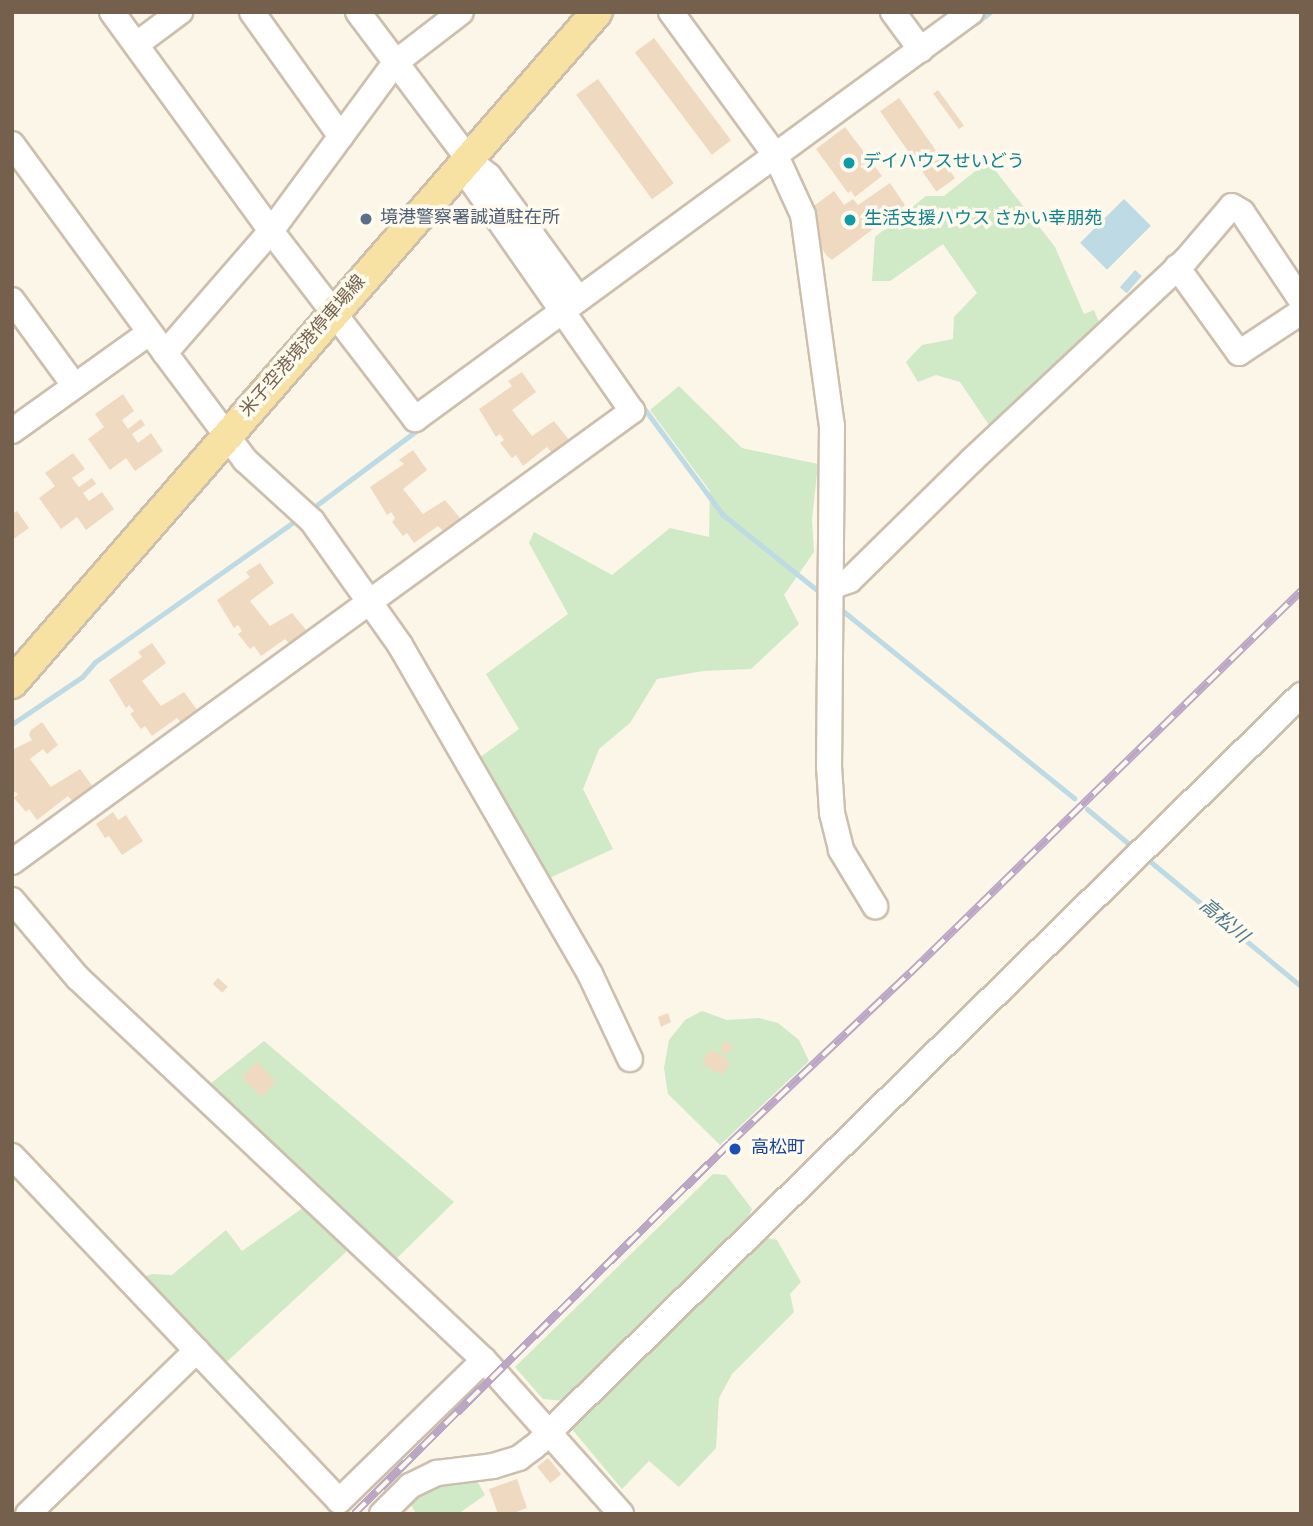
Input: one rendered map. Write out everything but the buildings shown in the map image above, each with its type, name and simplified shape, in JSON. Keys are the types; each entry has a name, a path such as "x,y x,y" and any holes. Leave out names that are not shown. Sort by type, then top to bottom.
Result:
{"main road":[{"name":"米子空港境港停車場線","path":"12,683 597,12"}],"street":[{"path":"113,12 271,231 415,419 571,304 779,160 971,12"},
{"path":"137,44 180,12"},
{"path":"252,12 341,137"},
{"path":"12,862 632,411 571,304 489,176 469,160 358,12"},
{"path":"164,353 271,231 395,63 461,12"},
{"path":"671,12 779,160 803,215 832,426 829,766 832,813 841,850 875,906"},
{"path":"893,12 921,50"},
{"path":"12,144 226,437 245,460 312,522 400,645 590,974 630,1059"},
{"path":"831,587 850,580 972,460 1177,267 1232,206 1242,212 1301,300"},
{"path":"1177,267 1239,352 1301,312"},
{"path":"12,300 74,385"},
{"path":"12,431 149,333"},
{"path":"382,1514 410,1486 437,1473 493,1466 519,1458 550,1433 1301,695"},
{"path":"17,915 78,978 484,1360 621,1514"},
{"path":"12,1156 339,1501 484,1360"},
{"path":"28,1514 197,1350"}],"green space":[{"path":"988,161 1055,247 1084,314 1094,310 1100,325 991,428 960,382 936,375 918,382 906,362 922,345 953,339 954,317 977,293 943,244 890,281 872,281 875,237 926,196 944,196"},
{"path":"679,386 742,448 818,464 812,520 814,552 784,595 799,624 751,669 703,671 657,679 630,723 599,749 583,789 613,849 545,880 475,761 519,729 486,674 568,614 529,543 534,532 612,575 670,528 709,537 710,491 650,410"},
{"path":"702,1011 727,1020 759,1018 778,1023 799,1040 809,1061 720,1145 668,1094 664,1068 669,1040 685,1020"},
{"path":"264,1041 454,1202 396,1259 210,1084"},
{"path":"713,1174 726,1175 752,1209 745,1225 565,1401 543,1399 515,1367"},
{"path":"307,1205 345,1241 346,1252 220,1368 137,1280 152,1274 172,1275 226,1230 242,1251"},
{"path":"761,1237 777,1240 801,1282 790,1294 794,1312 732,1374 719,1398 716,1448 679,1487 649,1461 622,1489 571,1428"},
{"path":"436,1479 476,1479 485,1495 458,1514 416,1514 408,1499"}],"water":[{"path":"1124,199 1151,226 1107,270 1080,243"},
{"path":"1135,270 1142,276 1127,293 1120,287"}],"waterway":[{"path":"976,23 990,12"},
{"path":"640,403 722,514 822,594"},
{"path":"310,510 420,428"},
{"path":"12,724 82,677 95,662 299,518"},
{"path":"838,607 1074,798"},
{"path":"1087,809 1129,844"},
{"name":"高松川","path":"1146,858 1301,986"}],"railway":[{"path":"354,1514 730,1143 910,973 1301,591"}],"place":[{"name":"デイハウスせいどう","path":"849,163"},
{"name":"境港警察署誠道駐在所","path":"366,219"},
{"name":"生活支援ハウス さかい幸朋苑","path":"850,220"},
{"name":"高松町","path":"735,1149"}]}
